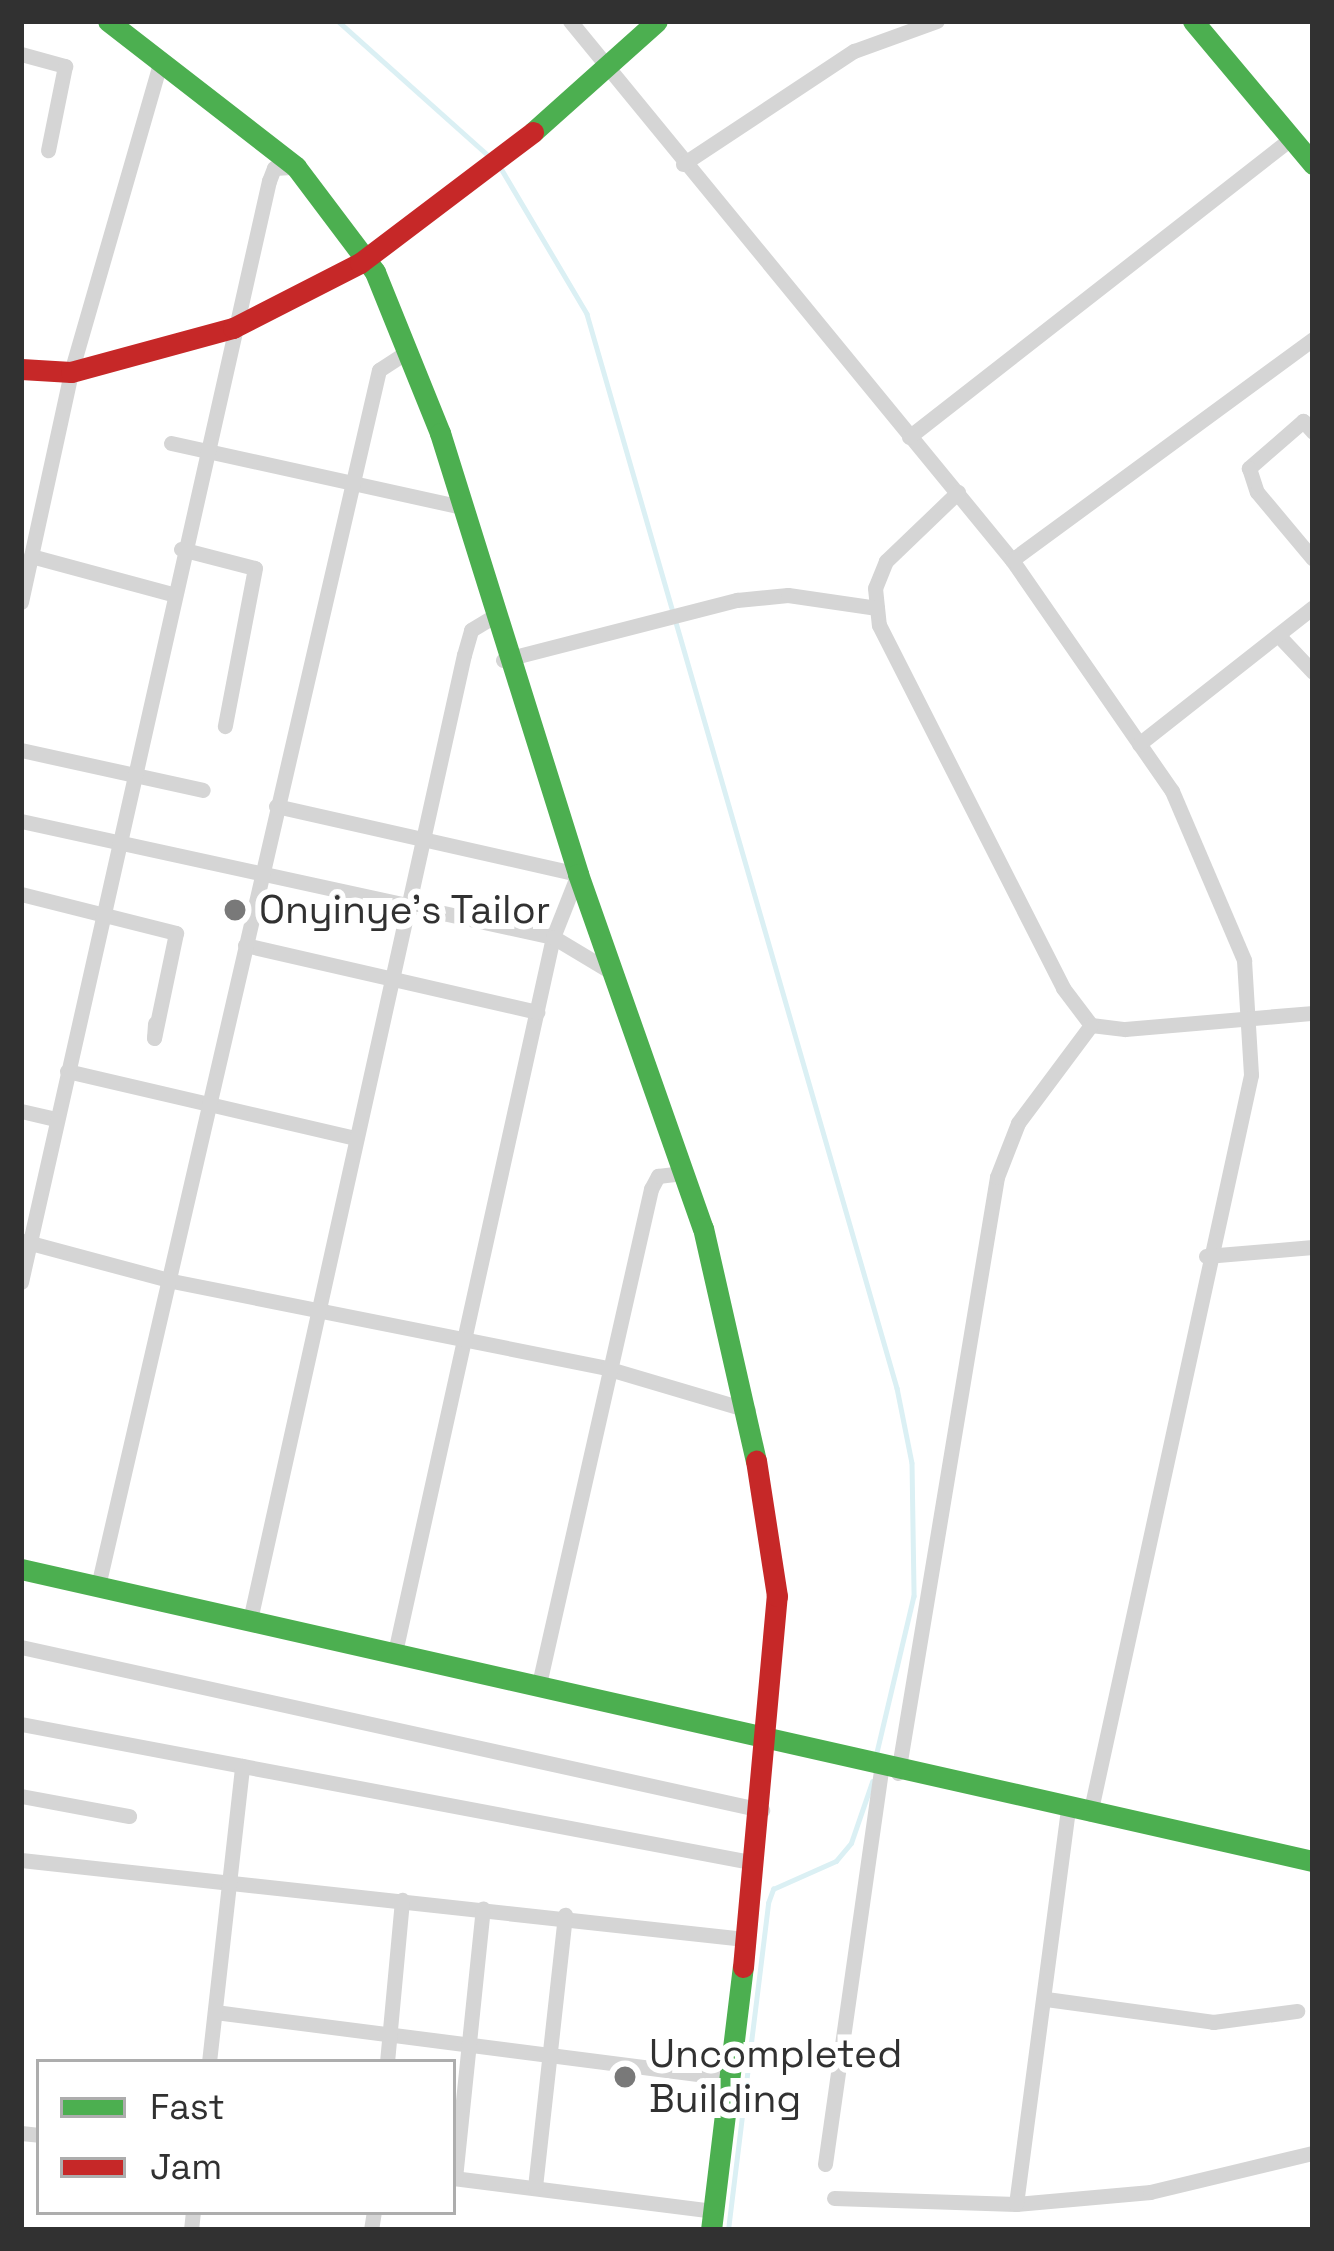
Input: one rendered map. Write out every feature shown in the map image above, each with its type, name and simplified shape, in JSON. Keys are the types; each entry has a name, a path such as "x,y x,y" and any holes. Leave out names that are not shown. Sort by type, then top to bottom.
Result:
{"street":[{"path":"107,21 296,167 367,257 463,507 498,614 507,660 683,1173 748,1410 777,1596 770,1742 712,2221 535,2187 456,2178"},
{"path":"570,21 1012,560 1139,744 1224,896 1255,1022 1251,1076 1079,1812 1016,2204"},
{"path":"21,369 71,372 233,328 367,257 497,164 657,21"},
{"path":"683,164 854,51 937,21"},
{"path":"1193,21 1313,164"},
{"path":"21,54 64,66 48,150"},
{"path":"21,602 71,372 161,59"},
{"path":"909,437 1292,139"},
{"path":"21,1282 25,1244 268,181 274,168 296,167"},
{"path":"1012,560 1313,339"},
{"path":"98,1586 172,1281 350,485 379,370 407,352"},
{"path":"1313,432 1304,421 1249,468 1256,492 1313,560"},
{"path":"171,442 463,507"},
{"path":"958,492 886,561 877,608 1063,988 1091,1025 1168,1032 1313,1013"},
{"path":"182,549 255,568 225,726"},
{"path":"31,556 172,594"},
{"path":"507,660 691,611 788,595 877,608"},
{"path":"1139,744 1313,607"},
{"path":"250,1620 471,630 498,614"},
{"path":"1278,635 1313,672"},
{"path":"21,750 203,790"},
{"path":"276,806 578,874"},
{"path":"21,821 553,937 616,975"},
{"path":"395,1652 553,937 578,874"},
{"path":"21,894 176,933 154,1038 155,1023"},
{"path":"245,945 537,1012"},
{"path":"825,2164 997,1177 1018,1123 1091,1025"},
{"path":"67,1071 356,1138"},
{"path":"21,1111 56,1119"},
{"path":"539,1684 606,1368 651,1189 658,1176 683,1173"},
{"path":"25,1244 172,1281 606,1368 748,1410"},
{"path":"1206,1256 1313,1247"},
{"path":"21,1569 539,1684 890,1771 1313,1861"},
{"path":"21,1647 762,1810"},
{"path":"21,1724 755,1863"},
{"path":"209,2059 242,1766"},
{"path":"21,1796 129,1816"},
{"path":"21,1860 565,1915 745,1939"},
{"path":"387,2059 402,1900"},
{"path":"456,2157 483,1908"},
{"path":"535,2187 565,1915"},
{"path":"1046,1999 1213,2022 1297,2011"},
{"path":"215,2012 550,2050 729,2078"},
{"path":"834,2198 1016,2204 1202,2184 1313,2153"}],"waterway":[{"path":"338,21 490,157"},
{"path":"502,170 587,314 897,1388 912,1463 914,1596 877,1753"},
{"path":"728,2230 768,1903 773,1889 836,1861 851,1843 872,1782"}],"traffic: fast":[{"path":"108,21 296,167 375,272 440,433 578,874 703,1228 756,1461"},
{"path":"533,132 657,21"},
{"path":"1193,21 1313,164"},
{"path":"21,1569 1313,1861"},
{"path":"711,2230 743,1967"}],"traffic: jam":[{"path":"21,369 71,372 233,328 360,263 533,132"},
{"path":"743,1967 777,1596 756,1461"}],"place":[{"name":"Onyinye's Tailor","path":"235,910"},
{"name":"Uncompleted Building","path":"625,2077"}]}
